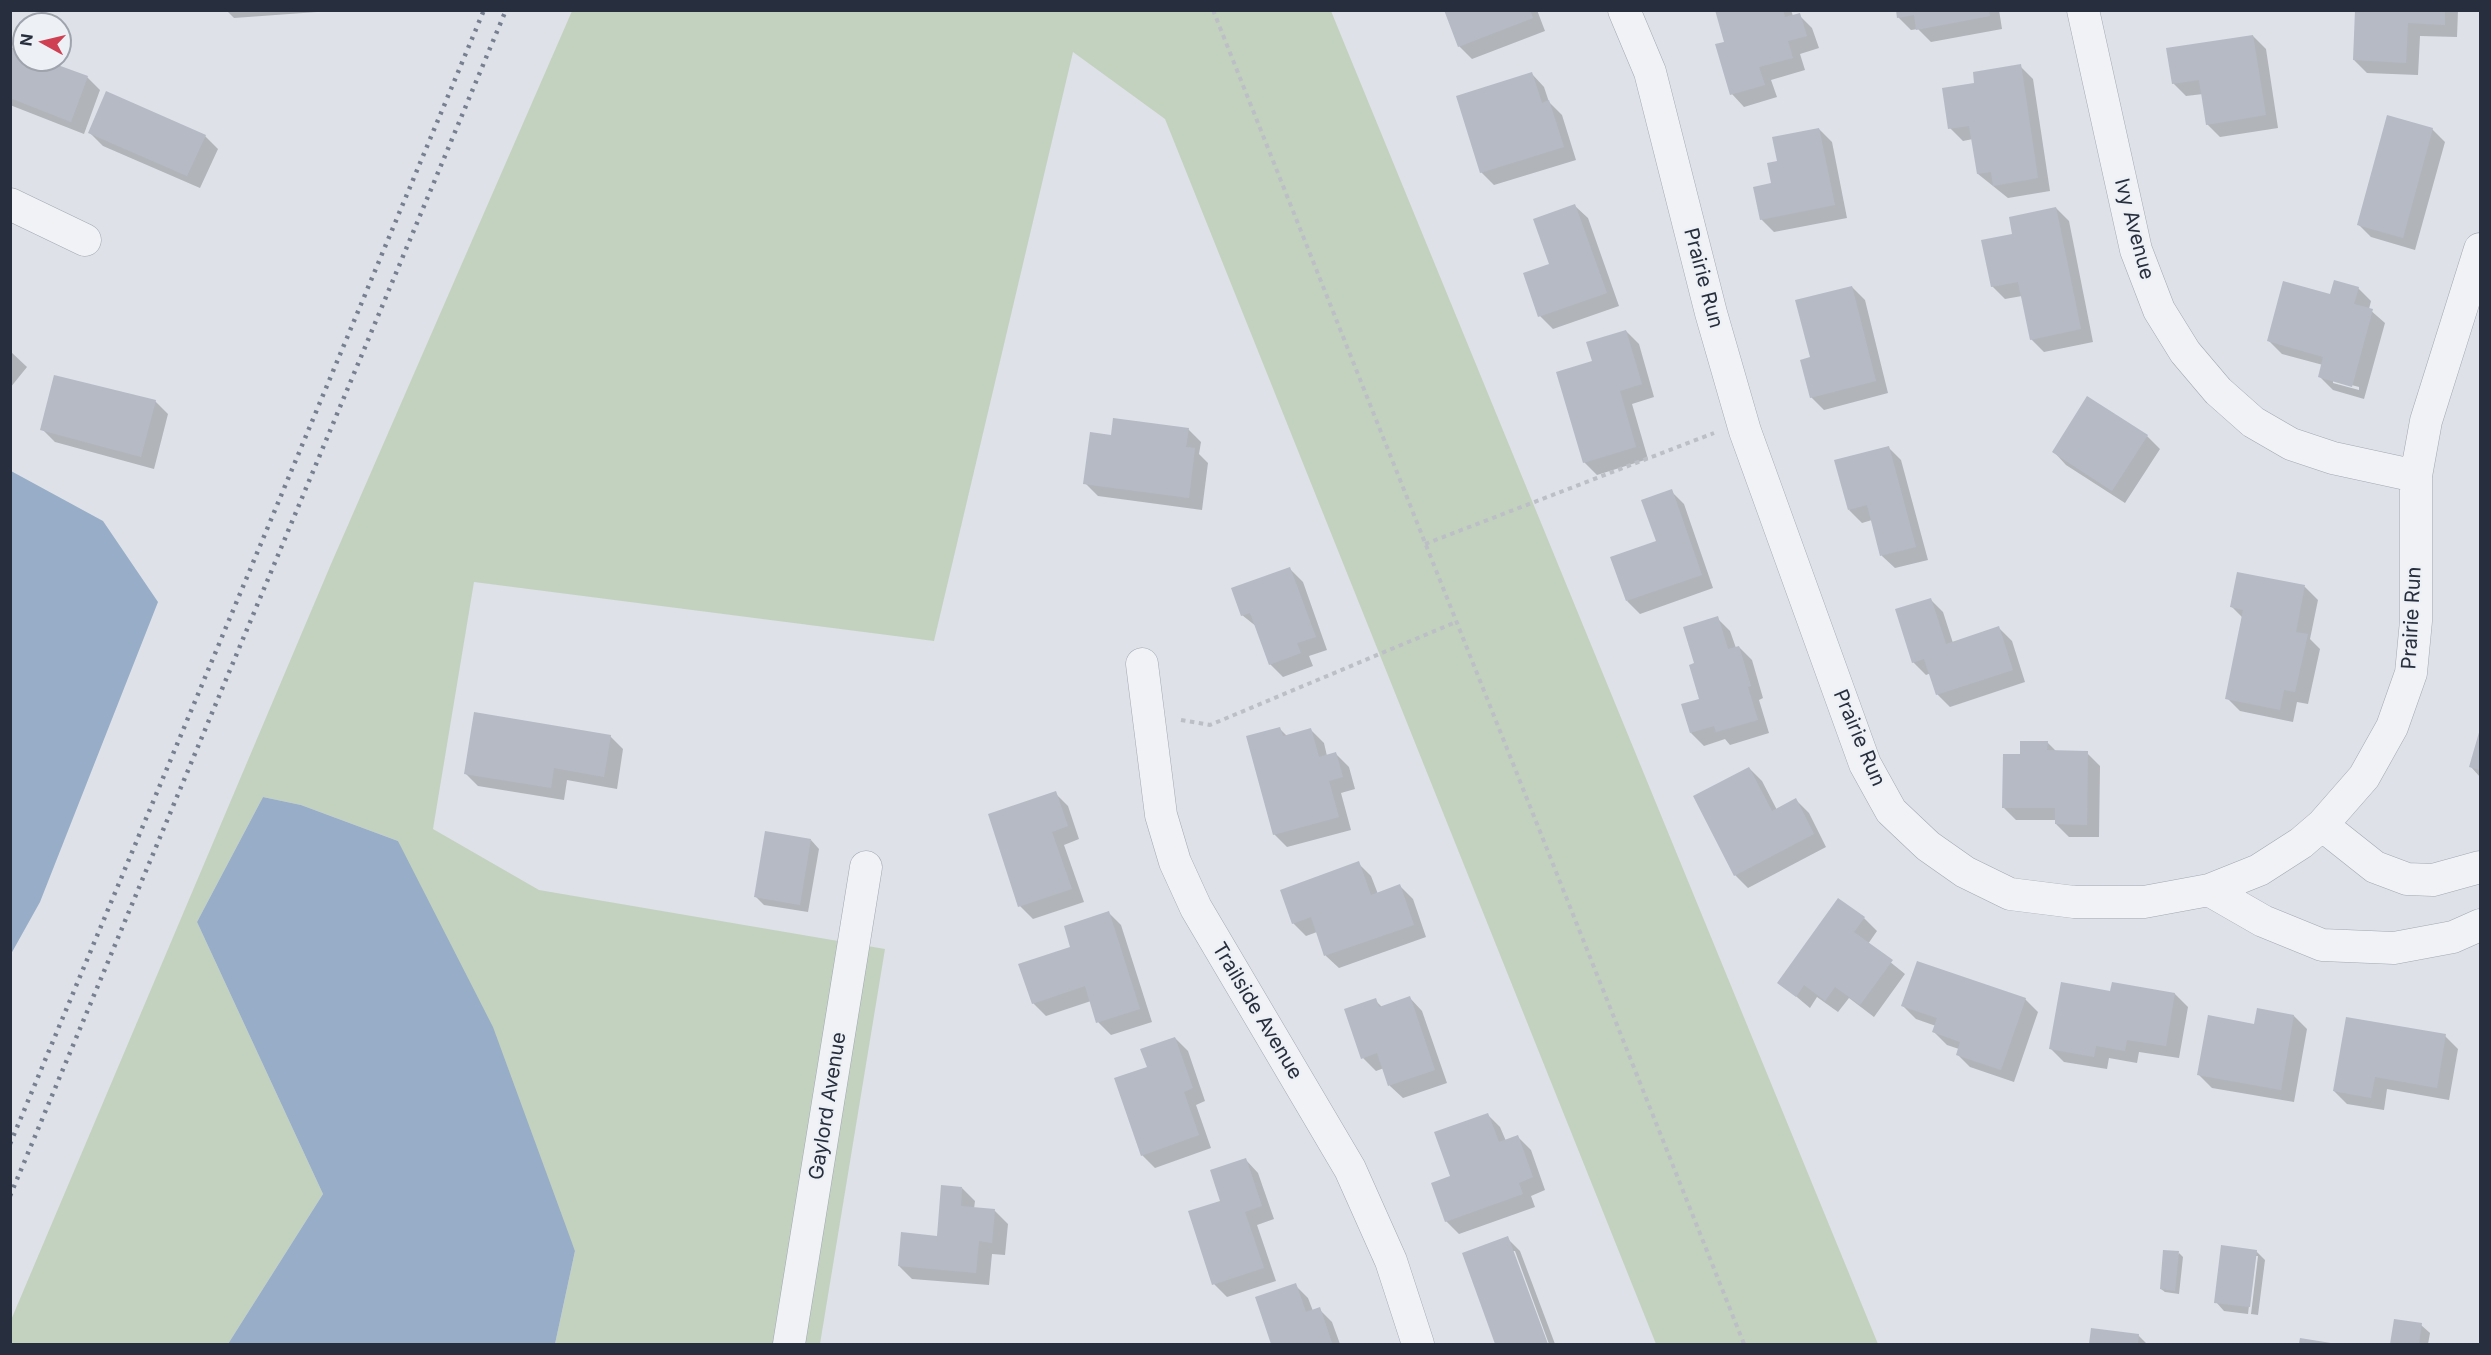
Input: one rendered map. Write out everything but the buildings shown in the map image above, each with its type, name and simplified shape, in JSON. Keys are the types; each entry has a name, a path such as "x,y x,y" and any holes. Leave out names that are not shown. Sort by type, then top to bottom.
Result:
{"street":[{"name":"Prairie Run","path":"1624,10 1650,72 1711,313 1742,422 1865,764 1891,810 1928,846 1965,872 2010,894 2074,902 2144,902 2209,890 2259,870 2301,843 2322,825 2364,777 2392,726 2411,673 2416,621 2416,488 2426,421 2481,249"},
{"name":"Ivy Avenue","path":"2083,10 2136,250 2159,310 2186,352 2218,391 2253,422 2291,444 2416,488"},
{"path":"10,204 85,240"},
{"name":"Trailside Avenue","path":"1142,664 1161,816 1175,861 1196,909 1350,1168 1391,1261 1418,1344"},
{"path":"2322,825 2375,867 2407,879 2433,880 2481,867"},
{"name":"Gaylord Avenue","path":"789,1344 866,867"},
{"path":"2209,890 2263,921 2322,945 2394,948 2453,937 2481,925"}],"path":[{"path":"1213,10 1744,1344"},
{"path":"1425,544 1742,422"},
{"path":"1148,714 1209,724 1456,622"}],"green space":[{"path":"572,11 1331,11 1878,1344 1656,1344 1165,119 1073,52 934,641 474,582 433,829 539,890 885,949 820,1344 555,1344 575,1251 398,841 301,805 263,797 197,922 323,1194 228,1344 11,1344 11,1320 331,564"}],"water":[{"path":"11,471 103,521 158,602 40,902 11,954"},
{"path":"263,797 301,805 398,841 493,1027 575,1251 555,1344 228,1344 323,1194 197,922"}],"railway":[{"path":"10,1144 484,10"},
{"path":"10,1196 506,10"}]}
